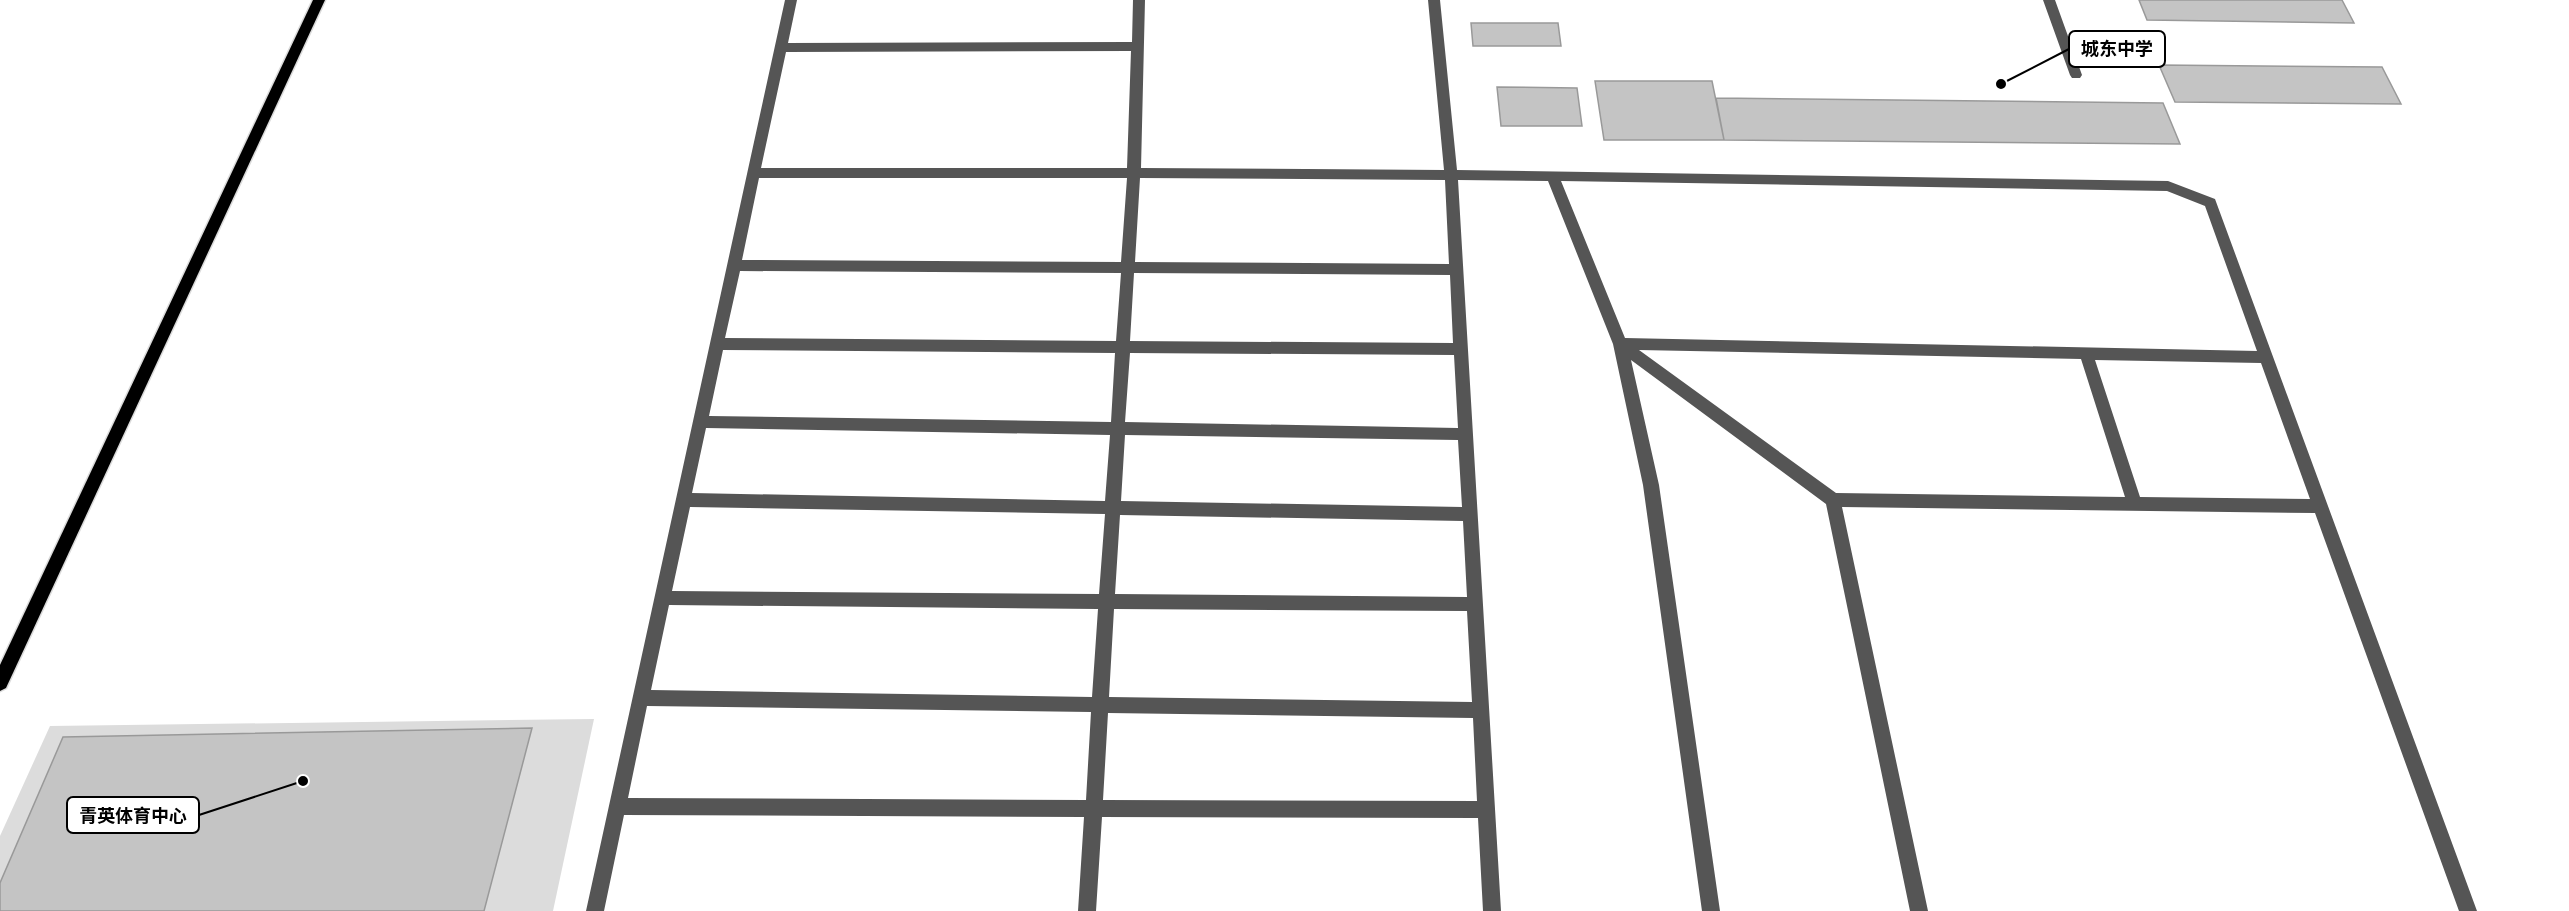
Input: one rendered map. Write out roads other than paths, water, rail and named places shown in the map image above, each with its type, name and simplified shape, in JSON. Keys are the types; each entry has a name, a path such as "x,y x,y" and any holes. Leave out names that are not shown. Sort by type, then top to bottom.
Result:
{"main road":[{"path":"0,683 319,0"}],"street":[{"path":"595,911 791,0"},
{"path":"1087,911 1134,171 1139,0"},
{"path":"1434,0 1451,174 1492,911"},
{"path":"2049,0 2076,75"},
{"path":"780,48 1137,46"},
{"path":"754,173 1134,171 1552,175 2168,186 2210,203 2468,911"},
{"path":"1552,175 1620,344 1651,485 1711,911"},
{"path":"734,266 1456,270"},
{"path":"717,344 1460,349"},
{"path":"1620,344 2265,357"},
{"path":"1620,344 1833,500 2319,506"},
{"path":"2086,353 2135,504"},
{"path":"700,422 1466,434"},
{"path":"683,500 1470,514"},
{"path":"1833,500 1918,911"},
{"path":"663,598 1475,604"},
{"path":"641,698 1481,710"},
{"path":"618,806 1487,810"}],"place":[{"name":"城东中学","path":"2001,84"},
{"name":"青英体育中心","path":"303,781"}]}
